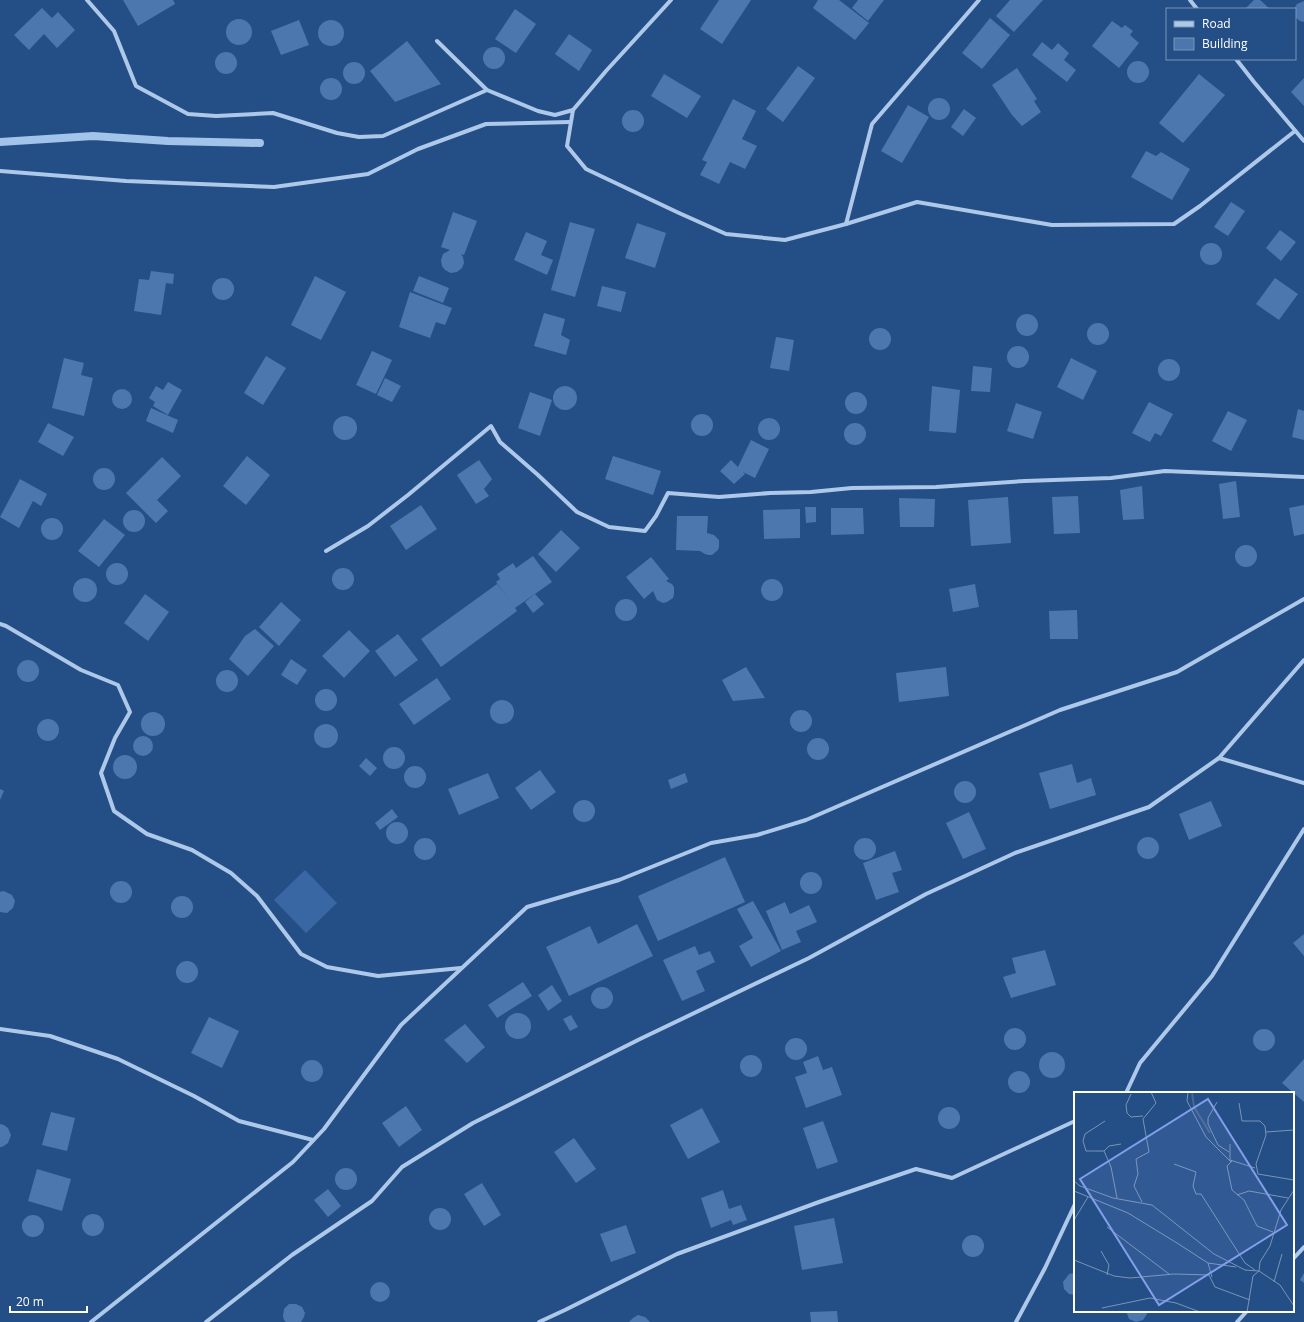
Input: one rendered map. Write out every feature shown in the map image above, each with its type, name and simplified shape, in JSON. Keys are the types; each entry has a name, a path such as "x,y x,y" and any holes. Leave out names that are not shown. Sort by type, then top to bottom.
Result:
{"street":[{"path":"87,0 114,31 136,86 188,114 216,116 273,113 337,133 359,137 383,136 487,90"},
{"path":"670,0 573,110 566,146 586,169 726,234 785,240 846,224 917,202 1052,225 1174,224 1200,206 1295,131"},
{"path":"846,224 872,124 979,0"},
{"path":"1190,0 1196,8"},
{"path":"437,41 487,90 538,111 555,114 573,110"},
{"path":"1237,60 1304,141"},
{"path":"0,171 126,182 274,187 368,174 418,149 486,124 570,122"},
{"path":"326,551 368,526 491,426 500,442 577,512 609,527 645,531 656,516 668,493 719,497 770,493 811,492 852,488 936,487 1025,481 1111,478 1165,471 1304,476"},
{"path":"91,1322 293,1162 324,1129 401,1024 526,907 618,880 712,843 757,835 806,820 1060,710 1177,672 1304,600"},
{"path":"0,624 6,626 81,670 118,685 130,712 115,738 101,773 114,811 147,834 192,850 231,873 257,896 301,954 327,967 378,976 461,968"},
{"path":"206,1322 292,1255 372,1202 402,1167 472,1123 640,1039 809,958 926,894 1015,853 1149,807 1219,758 1304,660"},
{"path":"1219,758 1304,783"},
{"path":"1126,1092 1140,1063 1212,976 1304,829"},
{"path":"0,1029 50,1036 118,1059 194,1096 240,1121 313,1140"},
{"path":"538,1322 677,1254 916,1168 952,1178 1074,1121"},
{"path":"1016,1322 1045,1268 1074,1206"},
{"path":"1294,1258 1304,1247"},
{"path":"1237,1322 1246,1312"}],"shaded area":[{"path":"305,870 337,903 306,933 274,900"}],"building":[{"path":"123,0 173,0 175,4 138,26"},
{"path":"719,0 751,0 722,44 700,29"},
{"path":"818,0 839,0 869,23 855,40 813,8"},
{"path":"858,0 884,0 868,21 852,8"},
{"path":"1010,0 1043,0 1014,32 996,16"},
{"path":"1254,0 1260,0 1269,8 1246,8"},
{"path":"1304,1 1304,22 1296,18 1296,8 1295,8 1297,4"},
{"path":"42,8 52,18 58,12 75,30 57,48 44,34 29,50 14,35"},
{"path":"515,9 536,24 516,53 495,39"},
{"path":"990,18 1010,35 982,69 962,53"},
{"path":"239,19 248,23 252,32 248,41 239,45 230,41 226,32 230,23"},
{"path":"299,20 309,45 281,55 271,31"},
{"path":"331,20 340,24 344,33 340,42 331,46 322,42 318,33 322,24"},
{"path":"1112,21 1122,28 1125,25 1133,31 1130,35 1139,43 1119,68 1092,46"},
{"path":"569,34 592,50 579,71 555,54"},
{"path":"407,41 441,84 395,102 370,71"},
{"path":"1042,42 1052,50 1058,43 1069,53 1064,60 1076,70 1067,82 1032,55"},
{"path":"494,47 502,50 505,58 502,66 494,69 486,66 483,58 486,50"},
{"path":"226,52 234,55 237,63 234,71 226,74 218,71 215,63 218,55"},
{"path":"1138,61 1146,64 1149,72 1146,80 1138,83 1130,80 1127,72 1130,64"},
{"path":"354,62 362,65 365,73 362,81 354,84 346,81 343,73 346,65"},
{"path":"798,66 815,78 783,122 766,109"},
{"path":"1017,68 1037,99 1034,101 1041,112 1022,126 1012,115 992,85"},
{"path":"664,74 701,96 687,118 651,96"},
{"path":"1199,74 1225,95 1183,143 1159,123"},
{"path":"331,78 339,81 342,89 339,97 331,100 323,97 320,89 323,81"},
{"path":"1304,78 1304,106 1291,92"},
{"path":"939,98 947,101 950,109 947,117 939,120 931,117 928,109 931,101"},
{"path":"733,99 756,111 742,139 757,146 745,169 730,162 719,184 700,175 707,162 702,160"},
{"path":"908,105 929,117 902,163 881,151"},
{"path":"964,109 976,118 963,136 951,127"},
{"path":"633,110 641,113 644,121 641,129 633,132 625,129 622,121 625,113"},
{"path":"1146,151 1156,156 1161,152 1190,169 1172,200 1131,177"},
{"path":"1231,202 1245,211 1228,236 1214,227"},
{"path":"453,212 477,221 464,255 461,254 464,263 462,268 457,272 451,273 445,270 442,266 441,260 443,254 450,250 441,247"},
{"path":"570,222 595,229 575,297 551,290"},
{"path":"637,223 666,233 655,268 625,258"},
{"path":"1280,230 1296,242 1281,261 1266,248"},
{"path":"526,232 547,241 541,255 553,260 547,275 514,260"},
{"path":"1211,243 1219,246 1222,254 1219,262 1211,265 1203,262 1200,254 1203,246"},
{"path":"151,271 174,274 173,284 166,283 161,315 134,311 139,279 149,280"},
{"path":"315,276 346,292 321,340 291,325"},
{"path":"419,276 449,288 443,303 413,291"},
{"path":"223,278 231,281 234,289 231,297 223,300 215,297 212,289 215,281"},
{"path":"1275,278 1298,294 1279,320 1256,304"},
{"path":"602,286 626,292 621,312 597,306"},
{"path":"410,292 452,308 445,325 436,322 430,338 399,327"},
{"path":"544,313 565,319 561,335 570,340 566,355 534,346"},
{"path":"1027,314 1035,317 1038,325 1035,333 1027,336 1019,333 1016,325 1019,317"},
{"path":"1098,323 1106,326 1109,334 1106,342 1098,345 1090,342 1087,334 1090,326"},
{"path":"880,328 888,331 891,339 888,347 880,350 872,347 869,339 872,331"},
{"path":"776,337 794,340 789,371 770,368"},
{"path":"1018,346 1026,349 1029,357 1026,365 1018,368 1010,365 1007,357 1010,349"},
{"path":"372,351 392,360 376,394 356,385"},
{"path":"266,356 286,368 263,405 244,393"},
{"path":"64,358 84,363 81,375 93,378 84,416 52,408"},
{"path":"1071,358 1097,371 1083,400 1057,387"},
{"path":"1169,359 1177,362 1180,370 1177,378 1169,381 1161,378 1158,370 1161,362"},
{"path":"973,366 992,368 990,392 971,391"},
{"path":"385,378 401,386 392,402 377,395"},
{"path":"168,382 182,390 168,415 153,406 155,402 149,398 156,386 163,390"},
{"path":"565,386 573,390 577,398 573,406 565,410 557,406 553,398 557,390"},
{"path":"932,386 960,390 956,433 929,431"},
{"path":"122,389 129,392 132,399 129,406 122,409 115,406 112,399 115,392"},
{"path":"530,392 552,400 540,436 518,428"},
{"path":"856,392 864,395 867,403 864,411 856,414 848,411 845,403 848,395"},
{"path":"1149,402 1173,414 1161,436 1155,433 1150,442 1132,433"},
{"path":"1016,403 1042,412 1033,439 1007,431"},
{"path":"151,408 178,420 173,433 146,421"},
{"path":"1298,409 1304,411 1304,440 1292,437"},
{"path":"1228,411 1247,420 1231,451 1212,441"},
{"path":"702,414 710,417 713,425 710,433 702,436 694,433 691,425 694,417"},
{"path":"345,416 350,417 356,423 356,433 350,439 345,440 340,439 334,433 333,428 334,423 340,417"},
{"path":"769,418 777,421 780,429 777,437 769,440 761,437 758,429 761,421"},
{"path":"48,423 74,437 63,456 38,442"},
{"path":"855,423 863,426 866,434 863,442 855,445 847,442 844,434 847,426"},
{"path":"751,440 769,449 755,478 743,472 745,474 734,484 720,471 731,460 738,467"},
{"path":"247,456 270,475 246,505 223,486"},
{"path":"613,456 661,471 653,495 605,479"},
{"path":"162,457 181,476 157,500 168,511 156,523 126,493"},
{"path":"479,460 492,479 484,489 489,496 476,504 457,475"},
{"path":"104,468 112,471 115,479 112,487 104,490 96,487 93,479 96,471"},
{"path":"20,479 47,494 41,506 33,501 19,528 0,517"},
{"path":"1236,481 1240,517 1223,519 1219,484"},
{"path":"1142,486 1144,519 1123,520 1120,490"},
{"path":"1078,496 1080,533 1054,534 1052,497"},
{"path":"1008,497 1011,543 971,546 968,500"},
{"path":"899,498 935,499 934,527 900,527"},
{"path":"421,505 437,529 406,550 390,526"},
{"path":"1304,505 1304,534 1294,536 1289,508"},
{"path":"805,507 816,507 816,522 806,523"},
{"path":"831,508 863,508 864,534 831,535"},
{"path":"800,509 800,538 764,539 763,510"},
{"path":"134,510 142,513 145,521 142,529 134,532 126,529 123,521 126,513"},
{"path":"677,516 708,516 707,533 714,535 719,540 718,550 712,555 708,555 700,551 676,550"},
{"path":"52,518 60,521 63,529 60,537 52,540 44,537 41,529 44,521"},
{"path":"104,519 125,535 99,567 78,551"},
{"path":"561,530 580,548 556,572 538,554"},
{"path":"1246,545 1254,548 1257,556 1254,564 1246,567 1238,564 1235,556 1238,548"},
{"path":"533,556 552,582 515,608 517,611 441,667 421,639 497,584 508,598 496,582 500,579 497,574 513,563 516,568"},
{"path":"651,557 669,579 666,581 674,587 673,598 667,602 663,603 657,600 653,591 644,599 626,577"},
{"path":"117,563 125,566 128,574 125,582 117,585 109,582 106,574 109,566"},
{"path":"343,568 351,571 354,579 351,587 343,590 335,587 332,579 335,571"},
{"path":"85,578 90,579 96,585 96,595 90,601 85,602 80,601 74,595 73,590 74,585 80,579"},
{"path":"772,579 780,582 783,590 780,598 772,601 764,598 761,590 764,582"},
{"path":"975,584 979,607 953,612 949,589"},
{"path":"145,594 169,612 148,641 124,623"},
{"path":"535,594 544,604 533,613 525,602"},
{"path":"626,599 634,602 637,610 634,618 626,621 618,618 615,610 618,602"},
{"path":"281,602 301,620 279,646 259,627"},
{"path":"1077,610 1078,639 1050,639 1049,611"},
{"path":"255,629 274,646 248,676 229,659 245,636"},
{"path":"349,630 370,651 344,678 322,656"},
{"path":"398,634 418,660 395,677 375,651"},
{"path":"291,659 307,670 297,685 281,675"},
{"path":"28,660 36,663 39,671 36,679 28,682 20,679 17,671 20,663"},
{"path":"746,667 765,698 733,701 722,680"},
{"path":"946,667 949,696 899,702 896,673"},
{"path":"227,670 235,673 238,681 235,689 227,692 219,689 216,681 219,673"},
{"path":"437,678 451,699 414,725 399,704"},
{"path":"326,689 334,692 337,700 334,708 326,711 318,708 315,700 318,692"},
{"path":"502,700 511,703 514,712 511,721 502,724 493,721 490,712 493,703"},
{"path":"801,710 809,713 812,721 809,729 801,732 793,729 790,721 793,713"},
{"path":"148,712 158,712 165,719 165,729 158,736 148,736 141,729 141,719"},
{"path":"48,719 56,722 59,730 56,738 48,741 40,738 37,730 40,722"},
{"path":"321,724 331,724 338,731 338,741 331,748 321,748 314,741 314,731"},
{"path":"143,736 150,739 153,746 150,753 143,756 136,753 133,746 136,739"},
{"path":"818,738 826,741 829,749 826,757 818,760 810,757 807,749 810,741"},
{"path":"394,747 402,750 405,758 402,766 394,769 386,766 383,758 386,750"},
{"path":"125,755 130,756 136,762 136,772 130,778 125,779 120,778 114,772 113,767 114,762 120,756"},
{"path":"366,758 377,768 370,776 359,766"},
{"path":"1072,764 1077,783 1091,778 1096,795 1050,809 1039,773"},
{"path":"415,766 423,769 426,777 423,785 415,788 407,785 404,777 407,769"},
{"path":"540,770 556,792 531,810 515,788"},
{"path":"488,773 499,798 459,815 448,789"},
{"path":"685,773 688,782 671,789 668,780"},
{"path":"965,781 973,784 976,792 973,800 965,803 957,800 954,792 957,784"},
{"path":"0,789 4,791 0,800"},
{"path":"584,800 592,803 595,811 592,819 584,822 576,819 573,811 576,803"},
{"path":"1211,801 1222,826 1189,840 1179,814"},
{"path":"392,809 398,817 380,830 375,823"},
{"path":"969,812 986,849 963,859 946,823"},
{"path":"397,822 405,825 408,833 405,841 397,844 389,841 386,833 389,825"},
{"path":"1148,837 1156,840 1159,848 1156,856 1148,859 1140,856 1137,848 1140,840"},
{"path":"425,838 433,841 436,849 433,857 425,860 417,857 414,849 417,841"},
{"path":"865,838 873,841 876,849 873,857 865,860 857,857 854,849 857,841"},
{"path":"895,851 902,870 892,873 899,892 876,900 863,863"},
{"path":"725,857 745,902 658,941 638,896"},
{"path":"811,872 819,875 822,883 819,891 811,894 803,891 800,883 803,875"},
{"path":"121,881 129,884 132,892 129,900 121,903 113,900 110,892 113,884"},
{"path":"3,891 12,895 15,901 13,908 7,913 0,912 0,892"},
{"path":"182,896 190,899 193,907 190,915 182,918 174,915 171,907 174,899"},
{"path":"753,901 781,951 751,967 739,946 753,938 737,909"},
{"path":"785,902 790,914 809,905 817,922 796,931 801,942 782,950 766,911"},
{"path":"637,924 653,956 569,996 546,947 590,926 598,944"},
{"path":"1304,934 1304,956 1293,943"},
{"path":"695,946 699,955 710,951 715,962 696,971 705,991 682,1001 663,960"},
{"path":"1045,950 1056,985 1011,998 1003,977 1016,973 1012,958"},
{"path":"187,961 195,964 198,972 195,980 187,983 179,980 176,972 179,964"},
{"path":"523,982 532,996 497,1018 488,1005"},
{"path":"552,985 562,1001 548,1011 538,995"},
{"path":"602,987 610,990 613,998 610,1006 602,1009 594,1006 591,998 594,990"},
{"path":"518,1013 527,1017 531,1026 527,1035 518,1039 509,1035 505,1026 509,1017"},
{"path":"571,1015 578,1027 570,1031 563,1019"},
{"path":"209,1017 239,1031 222,1068 191,1053"},
{"path":"465,1024 485,1047 467,1063 444,1040"},
{"path":"1015,1028 1023,1031 1026,1039 1023,1047 1015,1050 1007,1047 1004,1039 1007,1031"},
{"path":"1264,1029 1272,1032 1275,1040 1272,1048 1264,1051 1256,1048 1253,1040 1256,1032"},
{"path":"796,1038 804,1041 807,1049 804,1057 796,1060 788,1057 785,1049 788,1041"},
{"path":"1052,1052 1061,1056 1065,1065 1061,1074 1052,1078 1043,1074 1039,1065 1043,1056"},
{"path":"751,1055 759,1058 762,1066 759,1074 751,1077 743,1074 740,1066 743,1058"},
{"path":"818,1056 823,1070 832,1067 842,1095 806,1108 795,1077 807,1073 803,1062"},
{"path":"1304,1059 1304,1102 1282,1083"},
{"path":"308,1060 316,1060 323,1067 323,1075 316,1082 308,1082 301,1075 301,1067"},
{"path":"1019,1071 1027,1074 1030,1082 1027,1090 1019,1093 1011,1090 1008,1082 1011,1074"},
{"path":"406,1106 422,1130 399,1147 382,1123"},
{"path":"949,1107 957,1110 960,1118 957,1126 949,1129 941,1126 938,1118 941,1110"},
{"path":"702,1108 720,1142 688,1159 670,1125"},
{"path":"51,1112 75,1118 67,1151 42,1145"},
{"path":"823,1121 838,1162 817,1169 803,1128"},
{"path":"0,1124 8,1128 11,1135 8,1143 2,1147 0,1147"},
{"path":"574,1138 596,1169 576,1183 554,1152"},
{"path":"346,1168 354,1171 357,1179 354,1187 346,1190 338,1187 335,1179 338,1171"},
{"path":"37,1169 71,1179 62,1211 28,1201"},
{"path":"482,1183 501,1215 484,1226 464,1194"},
{"path":"328,1189 341,1206 328,1217 314,1200"},
{"path":"723,1190 729,1209 741,1205 747,1220 733,1225 731,1220 711,1228 701,1198"},
{"path":"440,1208 448,1211 451,1219 448,1227 440,1230 432,1227 429,1219 432,1211"},
{"path":"89,1214 97,1214 104,1221 104,1229 97,1236 89,1236 82,1229 82,1221"},
{"path":"29,1215 37,1215 44,1222 44,1230 37,1237 29,1237 22,1230 22,1222"},
{"path":"834,1218 843,1263 802,1270 794,1226"},
{"path":"626,1225 636,1253 611,1262 600,1234"},
{"path":"973,1235 981,1238 984,1246 981,1254 973,1257 965,1254 962,1246 965,1238"},
{"path":"1074,1273 1074,1295 1069,1294 1064,1289 1063,1282 1069,1274"},
{"path":"1304,1273 1304,1283 1300,1280"},
{"path":"376,1282 384,1282 390,1288 390,1296 384,1302 376,1302 370,1296 370,1288"},
{"path":"289,1304 296,1304 302,1307 305,1313 301,1322 286,1322 284,1320 284,1309"},
{"path":"837,1311 838,1322 811,1322 810,1312"},
{"path":"1126,1312 1147,1312 1143,1320 1136,1322 1129,1319"},
{"path":"638,1315 645,1317 650,1322 629,1322"}],"waterway":[{"path":"0,142 93,136 168,141 260,143"}]}
